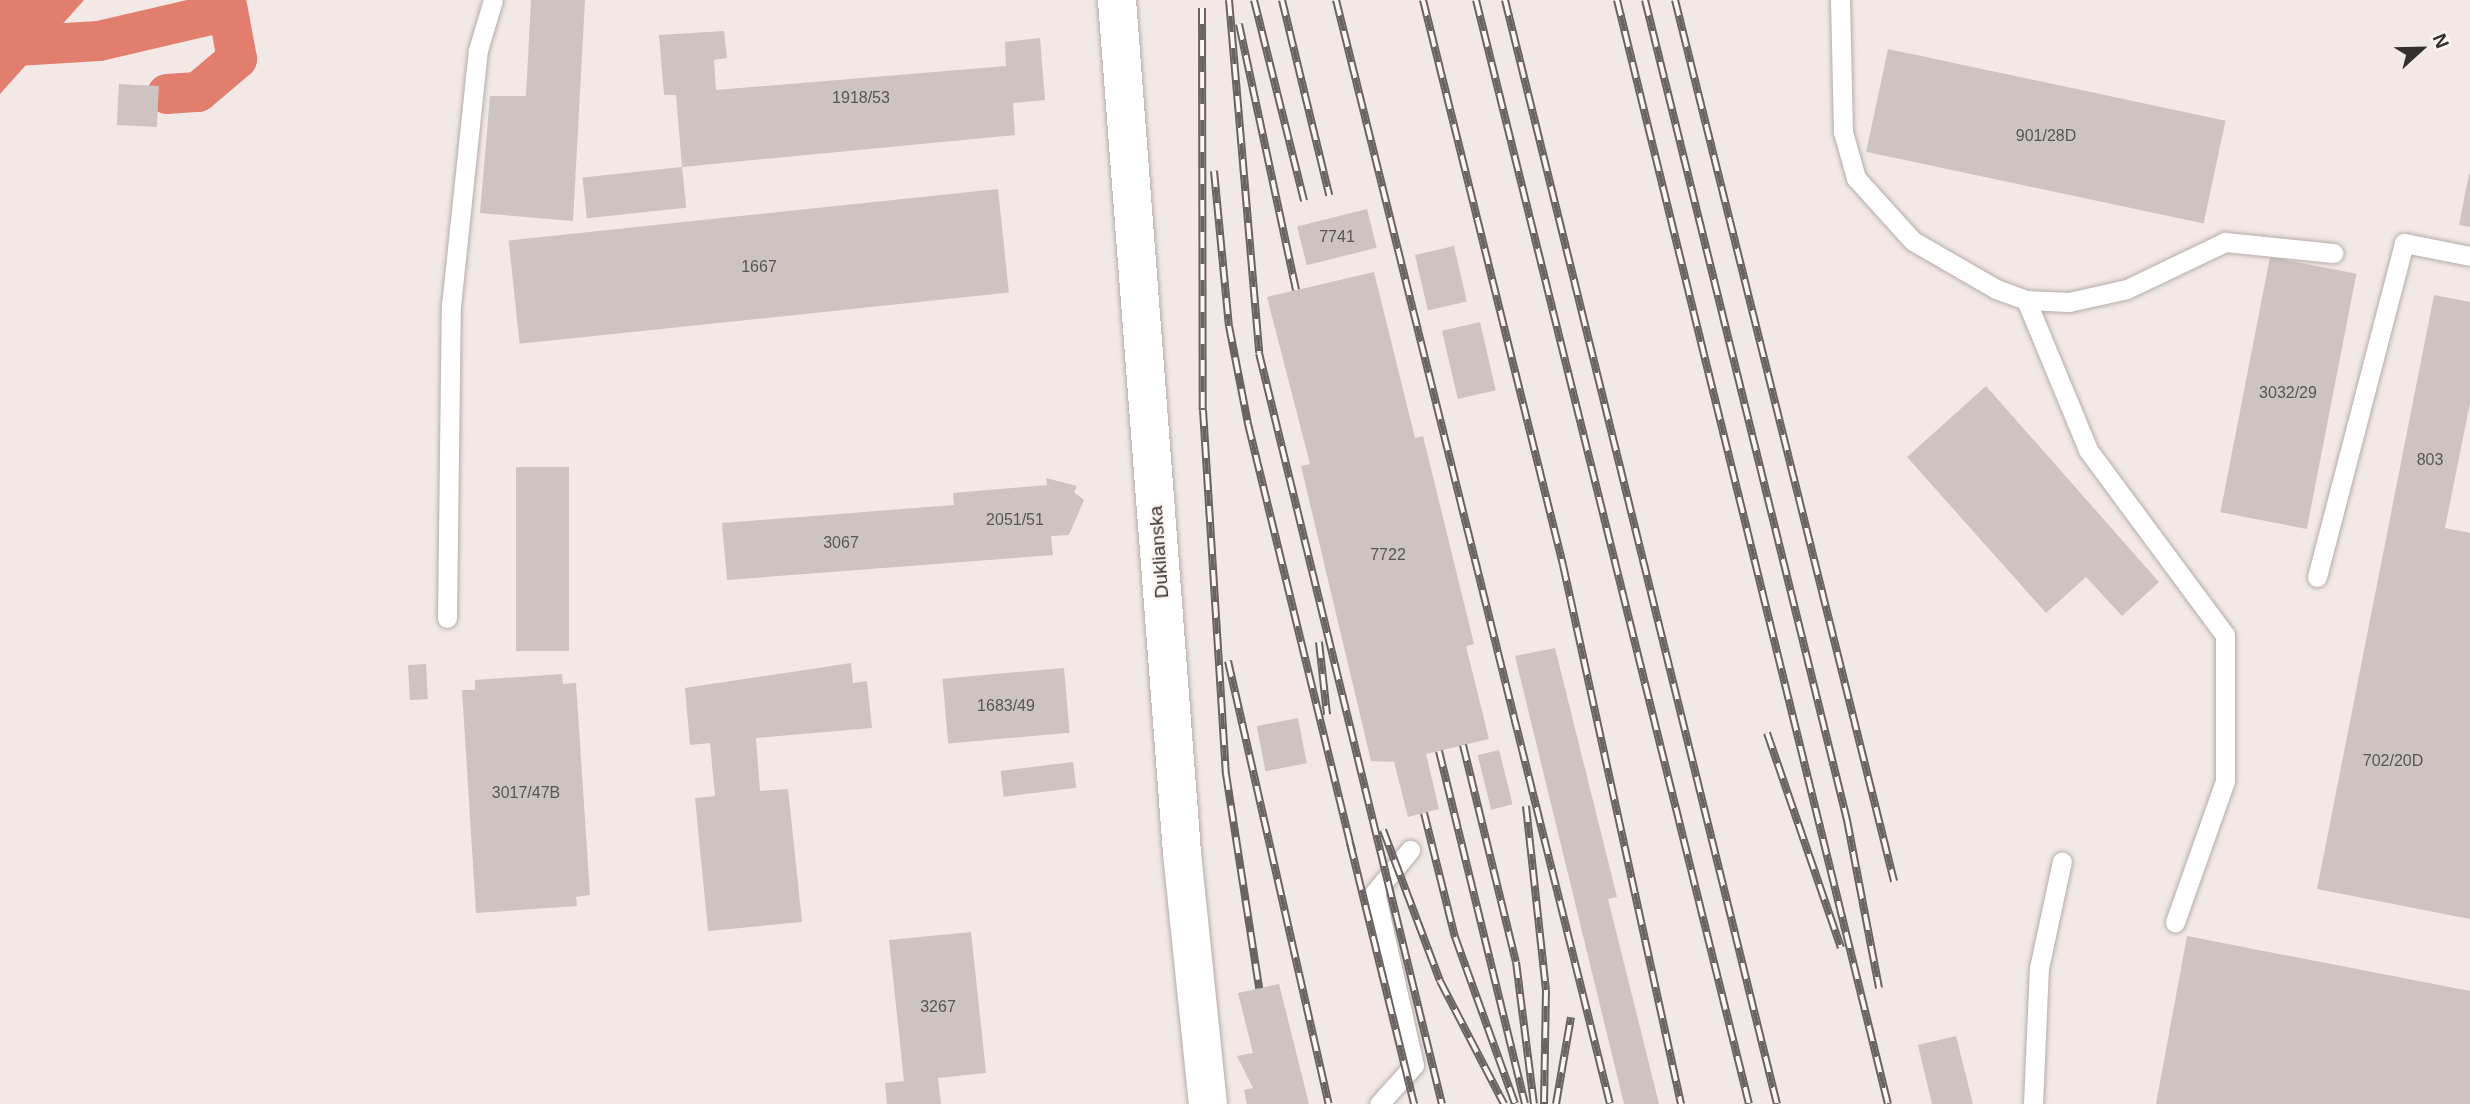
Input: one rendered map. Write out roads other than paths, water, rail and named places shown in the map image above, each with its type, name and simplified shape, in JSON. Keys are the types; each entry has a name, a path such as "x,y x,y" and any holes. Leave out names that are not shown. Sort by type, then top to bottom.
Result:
{"street":[{"name":"Duklianska","path":"1116,0 1182,853 1208,1104"}],"lane":[{"path":"447,618 451,306 478,50 493,0"},
{"path":"1840,0 1843,132 1856,178 1913,241 2026,300 2069,302 2127,289 2225,242 2333,254"},
{"path":"2316,577 2404,243 2470,256"},
{"path":"2026,300 2088,450 2225,635 2225,781 2175,922"},
{"path":"1379,1104 1414,1065 1375,892 1410,850"},
{"path":"2033,1104 2039,968 2062,861"}],"waterway":[{"path":"167,94 198,92 237,59 226,0"},
{"path":"0,47 99,41 228,11"}],"railway":[{"path":"1229,0 1259,353 1442,1104"},
{"path":"1254,0 1304,201"},
{"path":"1282,0 1329,195"},
{"path":"1336,0 1610,1104"},
{"path":"1423,0 1563,565 1681,1104"},
{"path":"1476,0 1749,1104"},
{"path":"1505,0 1777,1104"},
{"path":"1617,0 1888,1104"},
{"path":"1645,0 1847,820 1879,988"},
{"path":"1675,0 1894,881"},
{"path":"1202,8 1203,410 1226,774 1259,988"},
{"path":"1239,24 1296,290"},
{"path":"1214,171 1229,326 1248,424 1352,852"},
{"path":"1319,642 1327,715"},
{"path":"1228,661 1329,1104"},
{"path":"1767,733 1841,948"},
{"path":"1463,745 1516,962 1534,1104"},
{"path":"1439,751 1525,1104"},
{"path":"1526,806 1546,990 1544,1104"},
{"path":"1424,813 1455,937 1515,1104"},
{"path":"1383,830 1440,981 1504,1104"},
{"path":"1350,843 1414,1104"},
{"path":"1556,1104 1571,1017"}]}
